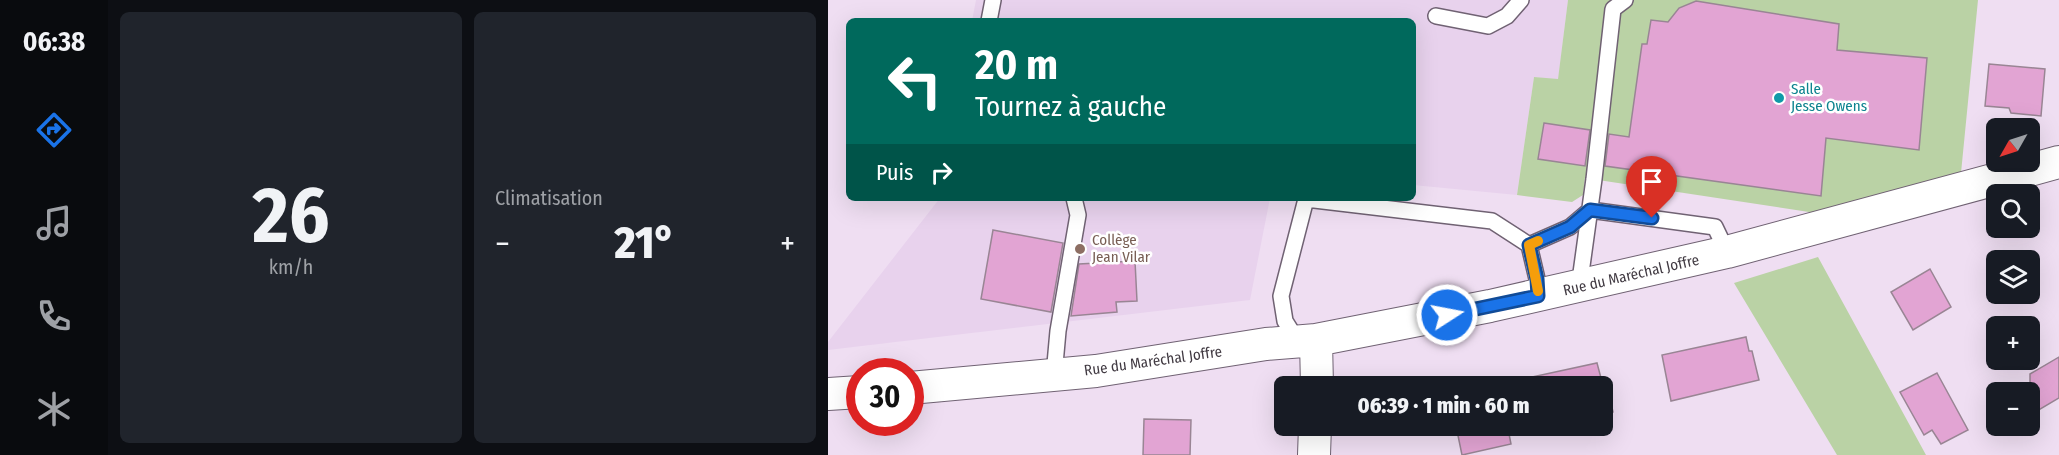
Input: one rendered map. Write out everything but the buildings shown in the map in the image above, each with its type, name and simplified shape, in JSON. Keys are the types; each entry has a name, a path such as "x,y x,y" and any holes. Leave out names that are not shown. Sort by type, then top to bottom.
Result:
{"street":[{"name":"Rue du Maréchal Joffre","path":"924,387 1096,371 1266,345 1307,341 1538,296 1727,252 2059,162"},
{"path":"1307,341 1315,376"},
{"path":"828,394 846,393"},
{"path":"1314,455 1315,436"}],"lane":[{"path":"990,18 993,0"},
{"path":"1436,16 1488,26 1507,16 1521,0"},
{"path":"1588,285 1581,273 1613,9 1625,0"},
{"path":"1054,375 1058,331 1078,215 1075,201"},
{"path":"1305,201 1281,296 1285,321 1307,341"},
{"path":"1323,201 1492,221 1529,245 1537,279 1538,296"},
{"path":"1529,245 1570,227 1590,210 1715,227 1727,252"}],"shaded area":[{"path":"976,0 1568,0 1558,80 1534,77 1517,195 1416,185 1416,18 973,18"},
{"name":"Collège Jean Vilar","path":"938,201 1269,201 1250,300 828,350 828,342"}],"green space":[{"path":"1568,0 1978,0 1961,173 1822,214 1585,178 1583,195 1572,202 1517,195 1534,77 1558,79"},
{"path":"1818,257 1926,455 1837,455 1734,283"}],"slow traffic":[{"path":"1538,241 1529,245 1538,291"}],"place":[{"name":"Salle Jesse Owens","path":"1779,98"},
{"name":"Collège Jean Vilar","path":"1080,249"}],"route":[{"path":"1447,315 1538,296 1537,279 1529,245 1570,227 1590,210 1652,218"}]}
